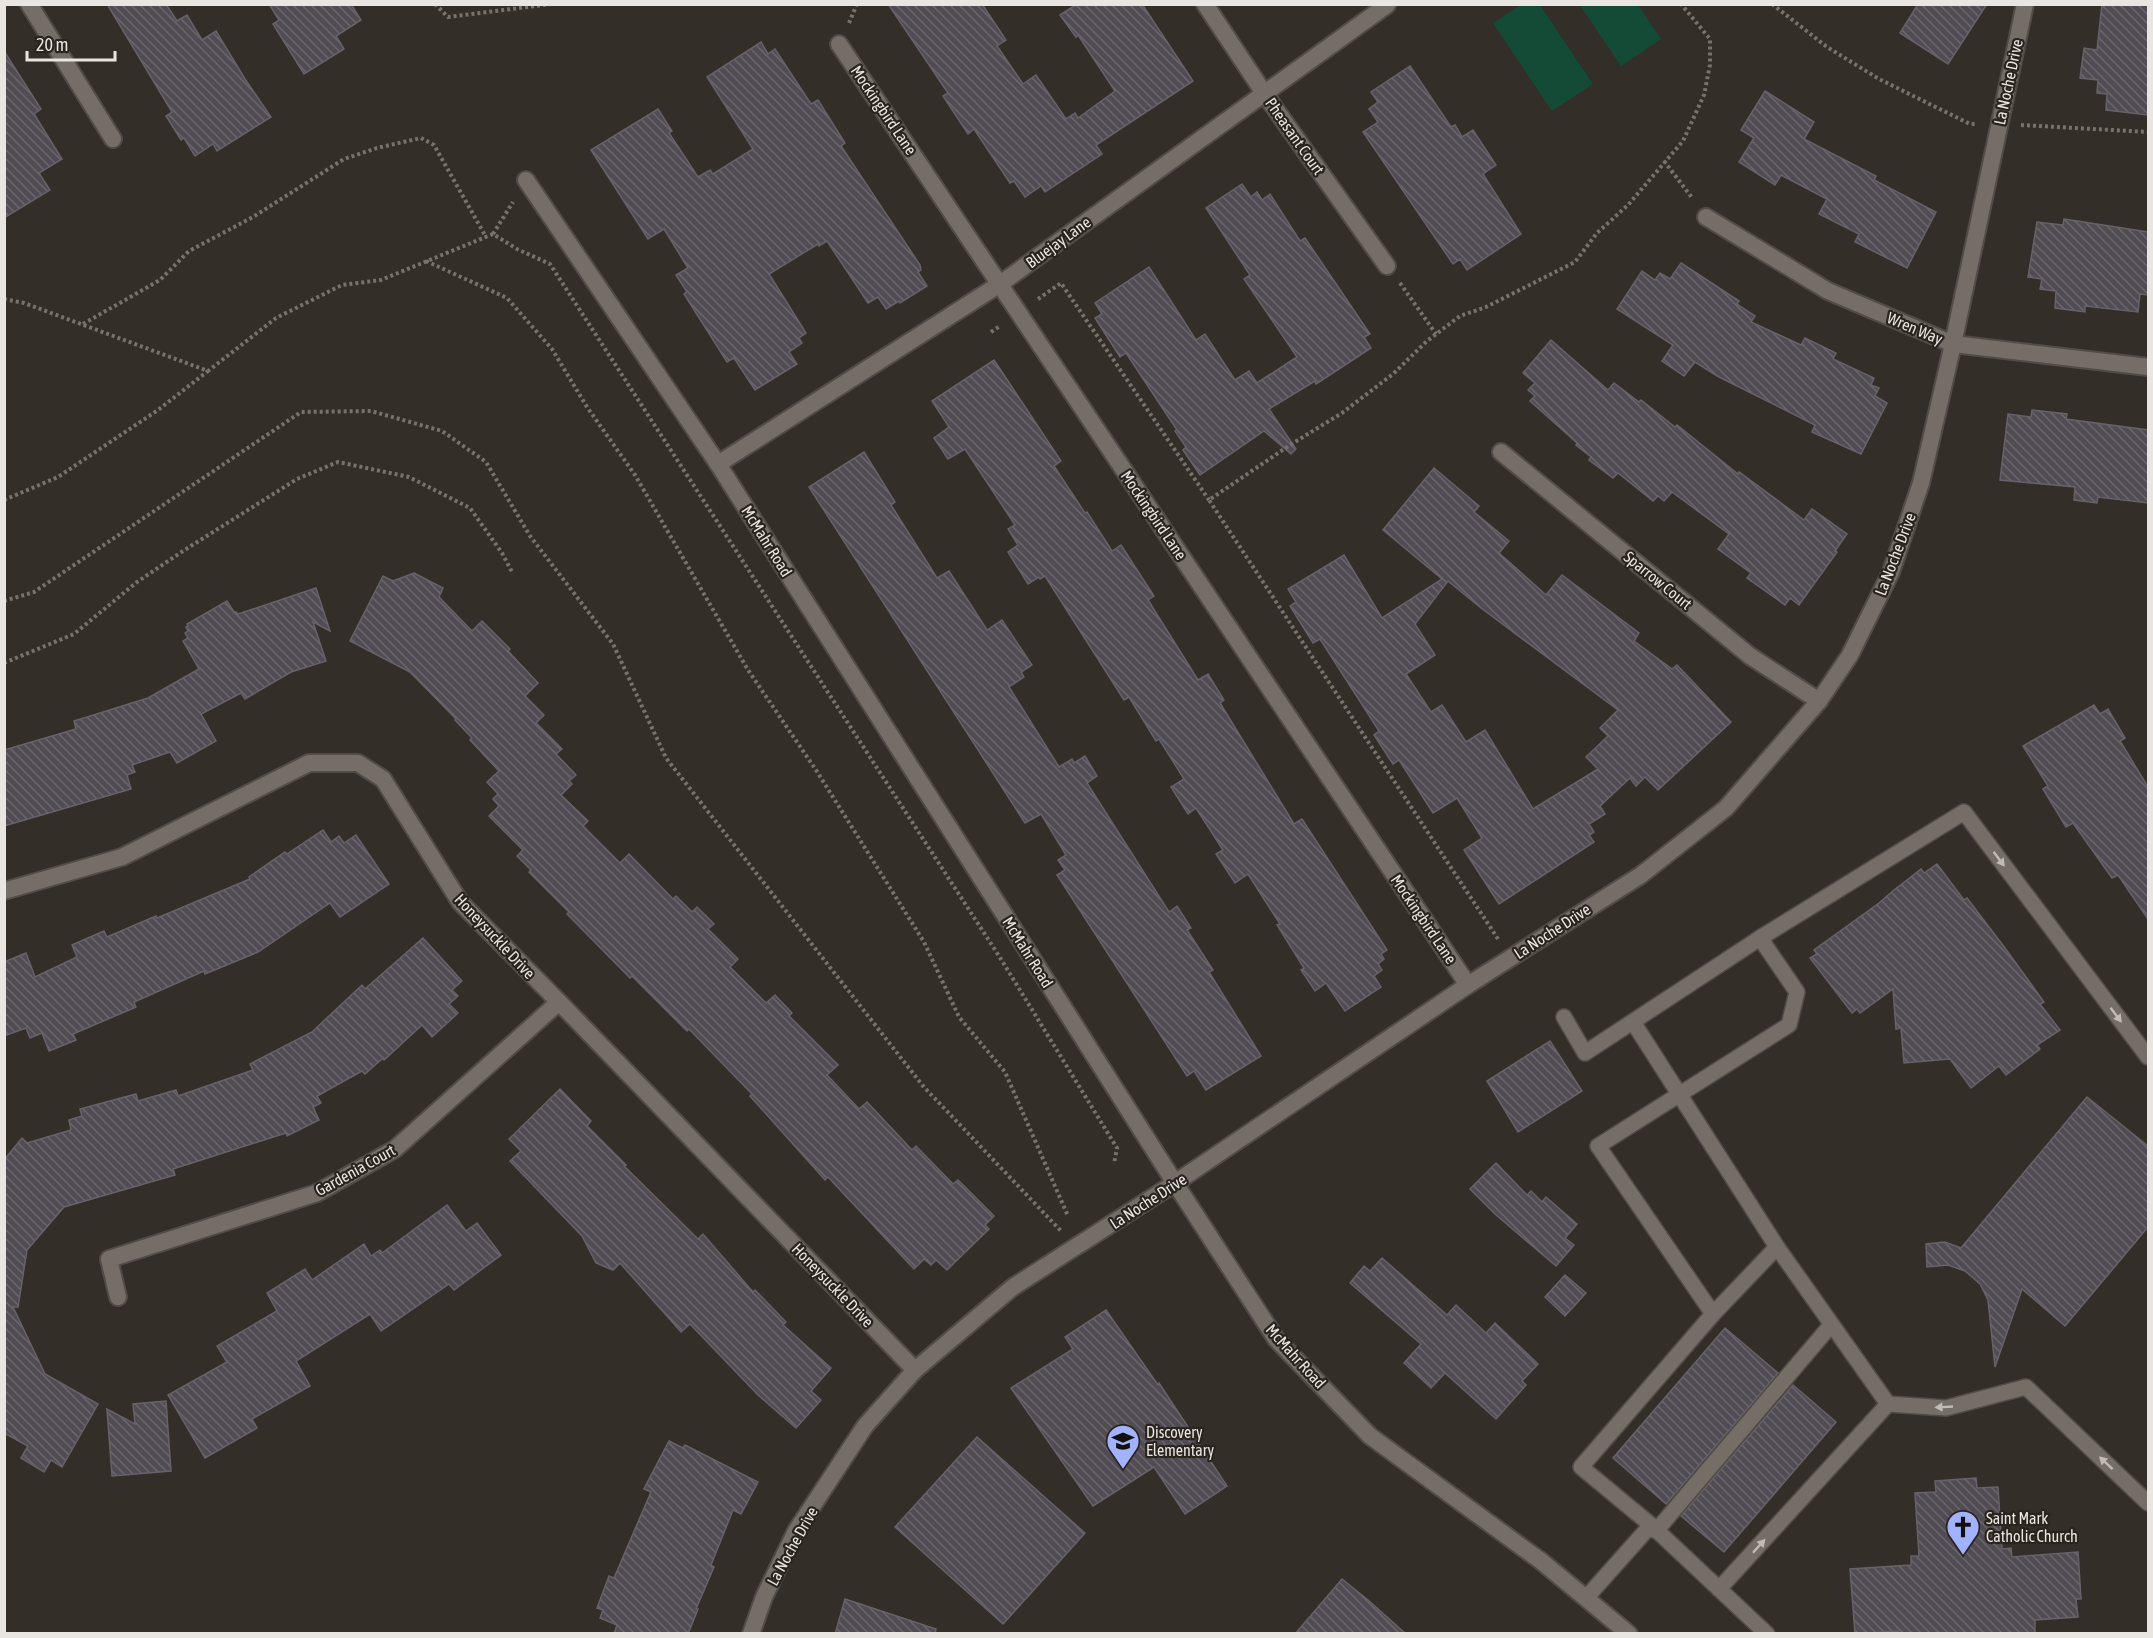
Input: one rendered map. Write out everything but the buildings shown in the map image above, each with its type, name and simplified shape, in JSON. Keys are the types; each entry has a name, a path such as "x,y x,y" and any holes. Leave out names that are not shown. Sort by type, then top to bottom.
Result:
{"street":[{"path":"29,4 113,139"},
{"name":"Pheasant Court","path":"1204,4 1387,266"},
{"name":"La Noche Drive","path":"752,1634 764,1597 796,1531 865,1426 915,1370 1013,1287 1175,1183 1468,985 1641,875 1726,808 1819,701 1850,655 1891,572 1921,483 2025,4"},
{"name":"Bluejay Lane","path":"718,464 1000,284 1387,5"},
{"name":"Mockingbird Lane","path":"839,44 1468,985"},
{"name":"McMahr Road","path":"526,180 718,464 1276,1339 1370,1436 1541,1561 1629,1634"},
{"name":"Wren Way","path":"1706,216 1828,291 1953,344 2148,367"},
{"name":"Sparrow Court","path":"1501,452 1750,656 1819,701"},
{"name":"Honeysuckle Drive","path":"4,891 122,857 309,763 358,763 382,779 460,903 559,1002 915,1370"},
{"name":"Gardenia Court","path":"118,1298 109,1259 317,1193 385,1155 559,1002"}],"lane":[{"path":"1564,1017 1585,1053 1760,938 1964,812 2148,1057"},
{"path":"1713,1314 1598,1146 1789,1025 1797,992 1760,938"},
{"path":"1633,1022 1777,1247 1887,1404"},
{"path":"1767,1634 1653,1528 1581,1467 1713,1314 1777,1247"},
{"path":"1586,1598 1653,1528 1831,1324"},
{"path":"1887,1404 1946,1408 2026,1387 2148,1503"},
{"path":"1719,1589 1887,1404"}],"path":[{"path":"435,4 447,17 551,4"},
{"path":"1209,500 1342,413 1393,374 1436,334 1460,316 1486,307 1575,262 1597,233 1628,205 1683,141 1704,95 1710,65 1710,39 1681,4"},
{"path":"1772,4 1827,47 1879,79 1970,124 2054,125 2148,132"},
{"path":"83,325 159,280 189,252 253,217 344,159 377,148 421,138 434,145 486,237"},
{"path":"1664,161 1706,216"},
{"path":"4,500 58,477 158,410 276,318 342,285 381,280 493,234 526,180"},
{"path":"493,234 517,249 550,264 999,956 1117,1148 1114,1164"},
{"path":"426,261 507,298 552,349 586,407 635,475 748,670 816,770 924,942 959,1017 1005,1072 1068,1216"},
{"path":"1387,266 1436,334"},
{"path":"991,332 1061,283 1209,500 1500,943"},
{"path":"4,299 24,303 208,370"},
{"path":"4,601 34,592 301,412 371,411 442,431 486,462 531,536 613,644 666,758 923,1086 1076,1246"},
{"path":"4,663 74,634 137,582 183,551 297,479 338,462 409,477 470,508 502,552 513,574"}],"green space":[{"path":"1521,5 1540,5 1593,84 1552,111 1493,23"},
{"path":"1580,5 1638,5 1661,39 1621,66"}],"place":[{"name":"Discovery Elementary","path":"1123,1470"},
{"name":"Saint Mark Catholic Church","path":"1963,1556"}]}
